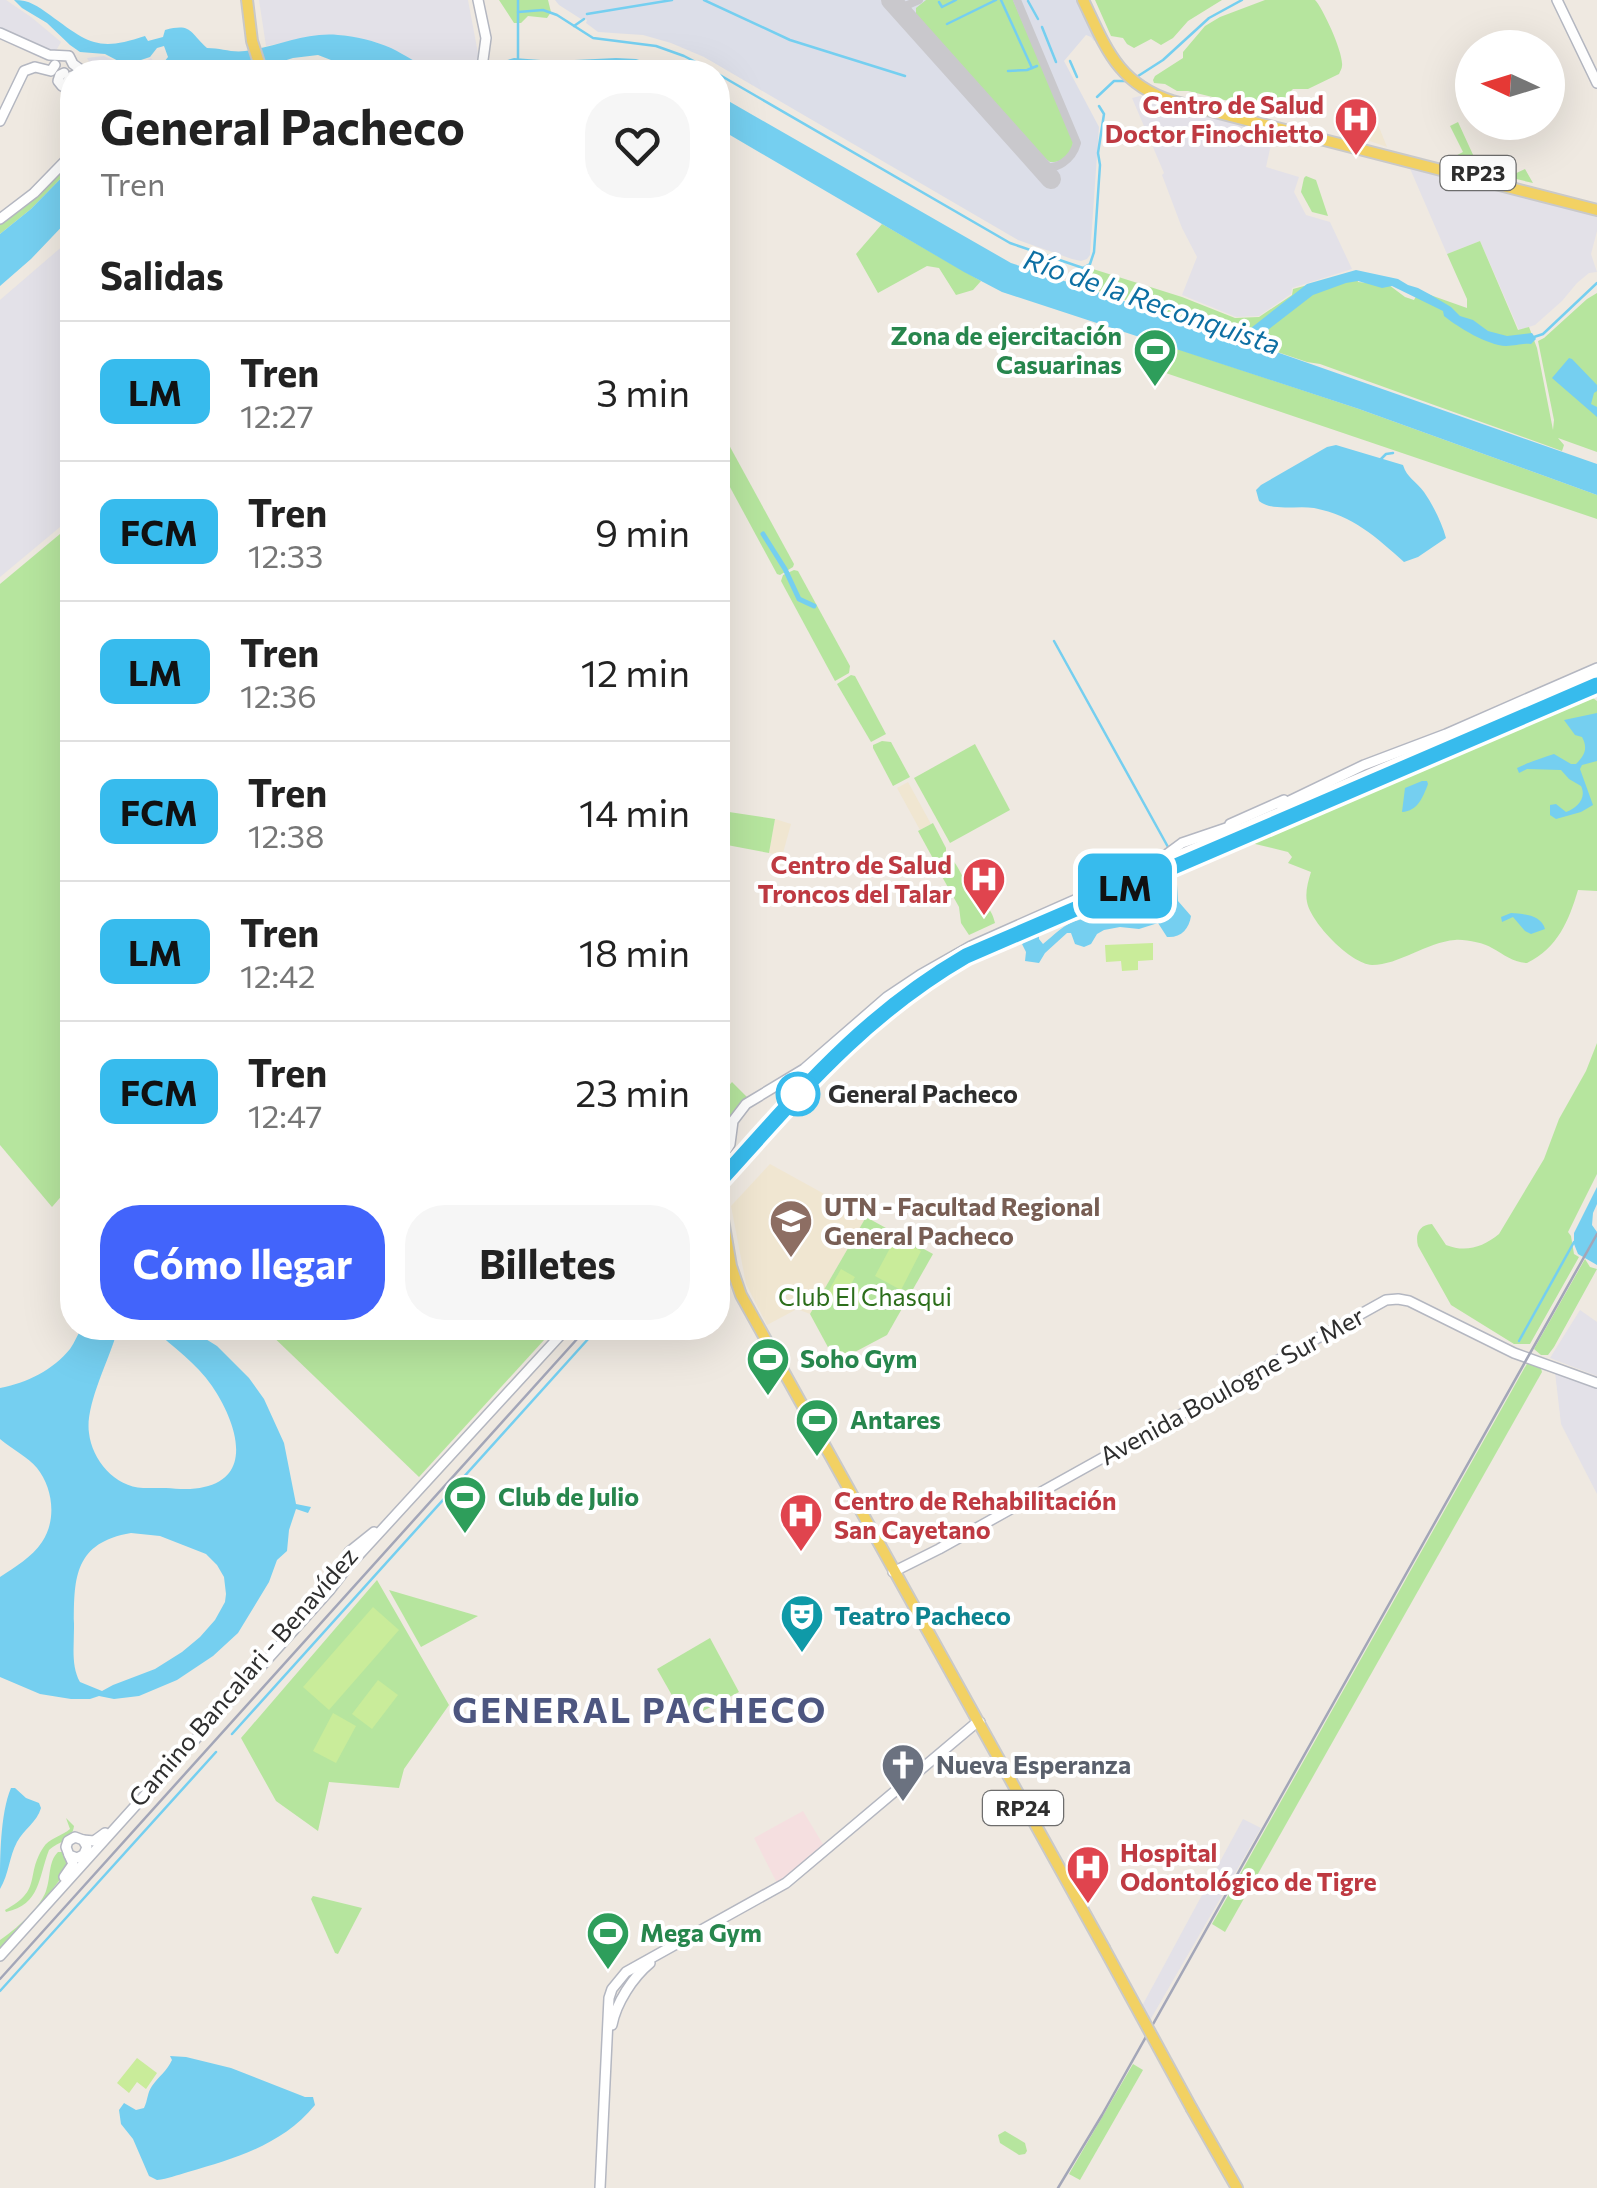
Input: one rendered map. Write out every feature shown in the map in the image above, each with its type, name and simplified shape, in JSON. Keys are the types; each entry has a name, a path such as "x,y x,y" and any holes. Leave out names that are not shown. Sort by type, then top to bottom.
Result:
{"main road":[{"path":"245,0 257,60"},
{"path":"476,0 486,38 482,60"},
{"name":"RP23","path":"1086,0 1107,50 1151,93 1597,209"},
{"path":"1559,0 1597,74"},
{"path":"1559,0 1597,83"},
{"path":"0,33 23,53 38,51 56,62"},
{"path":"18,81 23,53"},
{"path":"0,121 24,72 38,68 48,72 63,54 69,60"},
{"path":"56,62 60,70"},
{"path":"0,219 60,166"},
{"path":"1513,704 1595,675"},
{"path":"730,1144 733,1120 746,1104 806,1068 874,1007 920,975 998,932 1368,764 1429,741 1447,728 1595,675"},
{"path":"730,1122 742,1102 802,1066 891,990 972,941 1158,860 1180,844 1326,792 1595,675"},
{"path":"1530,705 1565,686"},
{"path":"1368,764 1364,768 1368,774 1405,759"},
{"path":"1326,792 1359,775 1348,774"},
{"name":"RP24","path":"730,1263 732,1275"},
{"name":"RP24","path":"730,1266 746,1304 1236,2188"},
{"name":"Avenida Boulogne Sur Mer","path":"894,1570 1386,1300 1412,1302 1480,1338 1597,1383"},
{"name":"Camino Bancalari - Benavídez","path":"0,1956 355,1554 553,1340"},
{"name":"Camino Bancalari - Benavídez","path":"83,1840 92,1842 102,1836 355,1554"},
{"path":"618,2004 612,1990 619,1979 783,1891 978,1724"},
{"name":"Camino Bancalari - Benavídez","path":"38,1913 84,1854 111,1832"},
{"path":"75,1837 83,1840 84,1854 75,1858 69,1855 68,1841 75,1837"},
{"name":"Camino Bancalari - Benavídez","path":"20,1934 69,1871 73,1862 69,1855"},
{"path":"602,2188 618,2004 634,1972"}],"shaded area":[{"path":"0,0 31,17 61,42 53,56 0,30"},
{"path":"259,0 468,0 479,60 411,60 375,42 343,35 266,46"},
{"path":"555,0 1077,0 1098,38 1094,41 1086,35 1064,61 1099,127 1090,255 1081,261 1018,240 730,72 730,60 709,60 643,35 598,32 587,20"},
{"path":"104,56 113,60 88,60"},
{"path":"1140,96 1274,131 1266,167 1299,177 1294,192 1306,215 1330,222 1352,269 1292,288 1291,294 1259,316 1236,317 1182,295 1197,257 1132,98"},
{"path":"1365,110 1373,112 1387,147 1358,137"},
{"path":"1408,164 1597,212 1591,254 1597,272 1577,283 1535,325 1519,330 1480,241 1447,254"},
{"path":"60,248 60,527 0,577 0,300"},
{"path":"908,782 931,824 920,830 897,788"},
{"path":"775,819 791,824 783,853 779,855 769,853"},
{"name":"UTN - Facultad Regional General Pacheco","path":"770,1164 866,1217 810,1314 797,1309 767,1325 746,1284 731,1206"},
{"path":"1580,1310 1597,1322 1597,1376 1550,1358"},
{"path":"1555,1372 1597,1388 1597,1494 1561,1424"},
{"path":"803,1811 824,1846 778,1885 754,1838"},
{"path":"1243,1819 1261,1828 1149,2022 1141,2008"}],"green space":[{"path":"499,0 548,0 551,12 547,18 528,16 521,23 514,23"},
{"path":"926,0 1013,0 1073,139 1067,156 1050,162 1034,150 916,17 916,8"},
{"path":"1095,0 1222,0 1188,21 1161,45 1151,39 1134,48 1123,38 1111,36"},
{"path":"1265,0 1315,0 1340,52 1339,74 1308,89 1293,89 1281,112 1270,118 1253,107 1154,83 1155,76 1183,58 1183,52 1205,26"},
{"path":"1457,140 1466,140 1480,170 1500,160 1508,177 1525,169 1533,183 1444,162 1463,152"},
{"path":"60,167 60,179 0,234 0,221"},
{"path":"1306,176 1316,180 1328,216 1312,212 1301,192"},
{"path":"882,224 981,281 973,290 956,295 939,268 927,266 878,293 856,254"},
{"path":"1480,241 1518,330 1529,327 1537,348 1553,430 1538,341 1597,293 1597,452 1558,438 1564,445 1562,451 1320,364 1081,285 1086,272 1093,269 1235,318 1259,317 1292,295 1293,289 1356,272 1358,282 1389,285 1414,300 1419,291 1467,308 1467,299 1447,254"},
{"path":"1166,345 1597,495 1597,519 1145,366"},
{"path":"730,447 794,564 777,574 730,487"},
{"path":"60,534 60,1198 52,1207 0,1145 0,584"},
{"path":"794,570 850,666 849,673 835,681 781,581 783,575"},
{"path":"851,675 886,734 871,742 837,684"},
{"path":"1590,696 1597,701 1597,891 1578,890 1561,932 1547,949 1527,963 1484,944 1459,940 1382,964 1363,963 1333,941 1310,911 1306,894 1311,872 1288,863 1292,857 1288,852 1251,843"},
{"path":"882,741 891,742 910,777 893,786 873,748"},
{"path":"975,744 1010,810 950,843 914,778"},
{"path":"730,812 775,819 769,853 730,846"},
{"path":"933,823 946,848 938,864 918,831"},
{"path":"949,855 995,923 969,935 940,873"},
{"path":"1153,943 1153,960 1138,961 1138,970 1122,971 1121,961 1106,962 1105,945"},
{"path":"1597,1043 1597,1174 1568,1232 1574,1254 1579,1257 1530,1344 1514,1344 1451,1305 1418,1246 1418,1234 1421,1228 1432,1224 1446,1245 1467,1248 1499,1234 1544,1159"},
{"path":"732,1082 747,1097 730,1120"},
{"name":"Club El Chasqui","path":"866,1217 933,1254 887,1335 836,1362 810,1314"},
{"path":"896,1237 921,1251 901,1290 875,1276"},
{"path":"1585,1259 1597,1269 1554,1347 1548,1355 1541,1355 1534,1349"},
{"path":"841,1269 855,1277 851,1284 865,1292 858,1306 843,1298 839,1305 825,1297"},
{"path":"276,1340 544,1340 419,1477"},
{"path":"1529,1360 1540,1365 1542,1372 1225,1932 1212,1924"},
{"path":"377,1580 449,1705 404,1769 399,1788 329,1782 318,1831 276,1801 241,1738"},
{"path":"389,1590 478,1616 421,1647"},
{"path":"373,1607 399,1630 329,1710 303,1687"},
{"path":"710,1638 739,1692 686,1720 657,1669"},
{"path":"378,1680 398,1695 372,1729 352,1714"},
{"path":"333,1713 356,1726 336,1763 313,1751"},
{"path":"66,1818 74,1826 73,1831 49,1850 32,1896 6,1912 29,1889 46,1845 70,1829"},
{"path":"58,1852 66,1852 69,1868 0,1952 0,1940 43,1898"},
{"path":"313,1896 362,1908 338,1954 311,1899"},
{"path":"137,2058 157,2073 146,2089 137,2082 129,2093 117,2083"},
{"path":"1133,2064 1143,2070 1080,2180 1069,2174"},
{"path":"1005,2131 1025,2143 1025,2154 1019,2155 1000,2143 998,2135"}],"water":[{"path":"14,0 33,4 84,38 104,44 145,36 148,41 163,37 165,30 180,28 189,30 207,48 236,51 338,35 378,43 413,60 331,60 318,55 287,60 166,60 164,46 141,60 116,60 105,54 80,52 47,23"},
{"path":"616,58 639,60 575,60"},
{"name":"Río de la Reconquista","path":"730,102 1011,263 1237,339 1307,284 1356,270 1398,279 1418,288 1488,331 1507,336 1532,333 1536,339 1531,344 1490,343 1457,326 1443,311 1392,286 1382,288 1358,281 1313,295 1251,343 1597,464 1597,495 1359,409 1002,292 730,135"},
{"path":"60,179 60,229 0,286 0,234"},
{"path":"1569,358 1597,385 1591,404 1597,407 1597,417 1552,378"},
{"path":"1336,445 1403,465 1431,503 1446,538 1404,562 1374,536 1341,516 1314,508 1278,507 1259,501 1256,490 1261,485"},
{"path":"1597,713 1597,761 1580,769 1593,805 1556,819 1550,815 1550,805 1556,804 1566,812 1574,808 1582,798 1581,786 1561,770 1527,769 1519,773 1517,768 1554,754 1576,764 1585,745 1564,720"},
{"path":"1422,781 1428,784 1419,802 1402,812 1405,788"},
{"path":"1169,880 1177,885 1178,901 1191,916 1180,934 1167,937 1158,923 1139,929 1120,927 1104,930 1084,947 1075,944 1071,933 1067,933 1039,963 1025,961 1022,944 1031,937 1039,935 1043,944 1069,924 1112,917 1134,902 1149,909 1163,902 1161,895 1134,901"},
{"path":"1511,913 1536,918 1545,929 1531,934 1513,917 1502,922 1501,917"},
{"path":"1597,1187 1592,1225 1597,1232 1597,1265 1578,1254 1574,1233"},
{"path":"75,1340 114,1340 93,1398 89,1423 91,1443 100,1462 114,1477 133,1486 190,1489 221,1480 231,1470 236,1443 227,1412 212,1386 166,1340 207,1340 217,1346 264,1399 284,1443 296,1504 311,1507 308,1513 296,1509 287,1551 277,1560 269,1582 238,1633 177,1680 139,1696 71,1699 40,1694 0,1677 0,1577 38,1547 47,1533 51,1514 50,1494 37,1468 0,1439 0,1388 48,1369","holes":["131,1533 160,1536 206,1554 224,1577 226,1594 215,1620 200,1637 155,1669 102,1691 80,1682 75,1669 75,1594 87,1555 98,1545"]},
{"path":"11,1788 39,1803 41,1808 17,1842 0,1889 3,1823"},
{"path":"170,2056 231,2068 313,2097 315,2105 288,2130 257,2148 157,2180 149,2176 133,2139 121,2124 119,2110 124,2103 136,2110 144,2108 150,2089 172,2060"}],"waterway":[{"path":"518,0 518,58"},
{"path":"587,14 672,0"},
{"path":"704,0 790,40 905,76"},
{"path":"939,2 942,7 956,0"},
{"path":"947,24 996,0"},
{"path":"1001,0 1032,68"},
{"path":"1135,78 1163,60 1209,18 1242,0"},
{"path":"1028,1 1038,19"},
{"path":"518,12 543,10 593,38 656,46 692,60"},
{"path":"574,26 584,19"},
{"path":"1042,27 1056,62"},
{"path":"1070,61 1077,77"},
{"path":"1008,71 1037,66"},
{"path":"730,81 1010,243 1083,268 1090,264 1094,252 1098,153 1104,114 1099,106"},
{"path":"1097,97 1114,81 1128,81"},
{"path":"1534,337 1543,334 1597,283"},
{"path":"1381,459 1393,453"},
{"path":"763,534 799,599 814,606"},
{"path":"1054,641 1168,847"},
{"path":"1519,1341 1574,1242"},
{"path":"232,1734 587,1340"},
{"path":"0,1991 216,1752"}],"taxiway":[{"path":"895,5 903,7 919,0"},
{"path":"1017,0 1077,143 1068,159 1052,167 1039,164 1027,152"}],"runway":[{"path":"891,0 1051,179"}],"railway":[{"path":"730,1168 841,1048 874,1018 947,965 987,944 1597,683"},
{"path":"1058,2188 1597,1234"},
{"path":"0,1979 576,1340"}],"train":[{"name":"LM","path":"730,1170 856,1036 903,996 966,956 1597,685"}],"place":[{"name":"Centro de Salud Doctor Finochietto","path":"1356,157"},
{"name":"Zona de ejercitación Casuarinas","path":"1155,388"},
{"name":"Centro de Salud Troncos del Talar","path":"984,917"},
{"name":"General Pacheco","path":"798,1094"},
{"name":"UTN - Facultad Regional General Pacheco","path":"791,1259"},
{"name":"Soho Gym","path":"768,1397"},
{"name":"Antares","path":"817,1458"},
{"name":"Club de Julio","path":"465,1535"},
{"name":"Centro de Rehabilitación San Cayetano","path":"801,1553"},
{"name":"Teatro Pacheco","path":"802,1654"},
{"name":"Nueva Esperanza","path":"903,1803"},
{"name":"Hospital Odontológico de Tigre","path":"1088,1905"},
{"name":"Mega Gym","path":"608,1971"}],"district":[{"name":"GENERAL PACHECO","path":"640,1711"}]}
